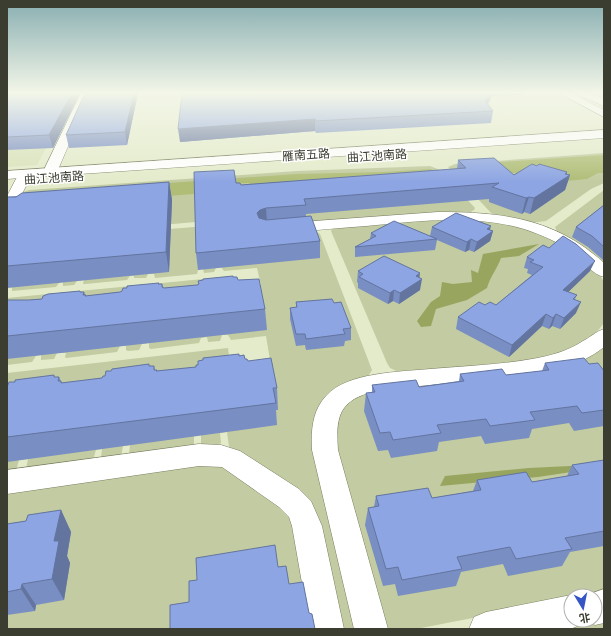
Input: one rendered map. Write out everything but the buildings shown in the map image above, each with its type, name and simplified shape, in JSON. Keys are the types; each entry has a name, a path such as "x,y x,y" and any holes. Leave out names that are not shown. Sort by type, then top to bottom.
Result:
{"main road":[{"name":"雁南五路","path":"7,175 604,134"},
{"name":"曲江池南路","path":"7,181 424,153 604,144"}],"street":[{"path":"50,172 72,123"},
{"path":"7,207 9,207 22,180"},
{"path":"275,229 432,216 455,215 490,218 533,228 558,238 584,254 604,272"},
{"path":"371,629 325,450 324,428 330,408 349,391 372,384 511,369 552,362 583,351 604,336"},
{"path":"7,482 199,455 221,456 231,459 288,498 301,510 307,526 328,629"},
{"path":"486,629 563,614"}],"shaded area":[{"path":"7,123 59,123 37,165 7,167"},
{"path":"604,153 604,183 591,189 546,221 529,223 492,214 448,167 455,164"},
{"path":"604,155 604,173 598,173 587,179 566,181 524,174 492,171 485,163"},
{"path":"430,166 440,170 475,208 474,210 469,213 314,230 320,234 372,370 367,378 329,397 359,629 341,629 318,519 236,450 229,447 227,432 220,433 221,443 217,445 201,444 201,435 194,436 194,446 129,454 130,445 123,446 121,457 101,458 102,449 96,450 93,460 26,469 28,459 19,460 16,471 7,474 7,373 228,348 230,365 270,360 266,336 231,340 228,335 222,335 220,341 208,342 207,337 201,338 199,343 151,349 149,348 149,343 142,344 139,350 128,351 126,350 126,346 120,346 117,352 66,358 66,353 57,353 54,359 41,360 41,355 36,356 32,362 7,365 7,298 224,277 225,288 261,285 257,268 224,271 221,267 216,268 214,272 204,273 203,269 198,270 197,274 155,278 154,274 148,274 146,278 134,278 134,276 130,276 127,280 83,284 84,280 77,281 74,285 63,286 63,282 59,283 56,287 12,291 12,287 7,288 7,242 219,225 196,222 7,238 23,192 29,190 297,171"},
{"path":"431,169 437,176 251,189 249,183 194,186 194,194 23,207 30,193 296,174 383,172"},
{"path":"604,190 604,265 558,234 555,227"},
{"path":"419,219 470,219 518,226 558,241 600,275 604,282 604,323 596,333 586,341 565,351 531,361 403,374 390,368 331,231 333,228"},
{"path":"539,244 519,256 501,258 487,288 467,300 436,309 431,326 421,327 417,321 431,302 440,296 442,282 453,284 472,282 471,270 478,273 483,254"},
{"path":"604,347 604,593 603,588 563,588 563,601 416,629 387,629 335,451 337,412 359,395"},
{"path":"217,463 292,515 314,629 7,629 7,490"},
{"path":"590,465 598,468 538,477 440,486 445,476 529,468"},
{"path":"603,620 604,629 559,629 603,628"}]}
